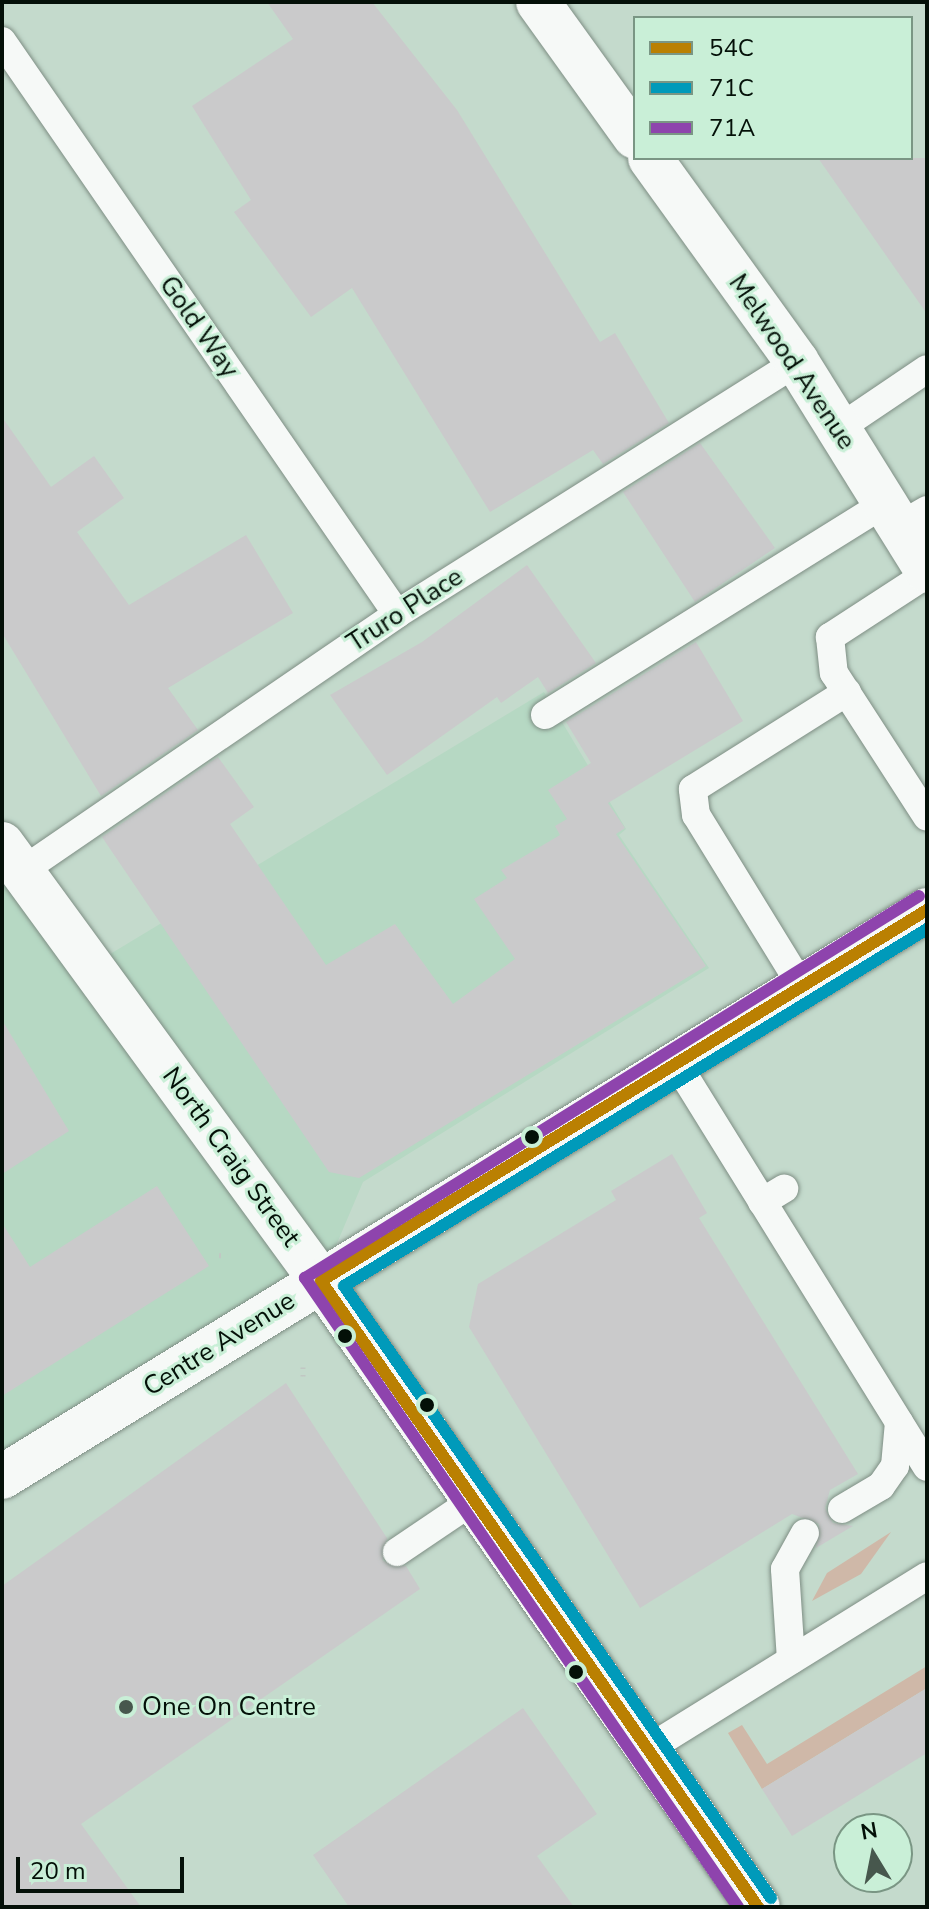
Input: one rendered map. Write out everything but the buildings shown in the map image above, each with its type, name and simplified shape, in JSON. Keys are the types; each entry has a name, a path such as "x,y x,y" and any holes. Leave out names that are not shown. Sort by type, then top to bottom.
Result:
{"main road":[{"path":"538,2 633,134"},
{"name":"Melwood Avenue","path":"651,160 797,362 838,429 904,513 927,573"},
{"name":"North Craig Street","path":"12,857 321,1281 758,1907"},
{"name":"Centre Avenue","path":"2,1477 927,910"}],"lane":[{"name":"Gold Way","path":"2,41 397,614"},
{"name":"Truro Place","path":"12,857 797,362"},
{"path":"838,429 927,369"},
{"path":"545,715 904,513"},
{"path":"927,573 830,637 834,673 927,817"},
{"path":"802,987 696,815 693,789 847,692"},
{"path":"677,1064 773,1196 927,1467"},
{"path":"842,1509 881,1486 895,1466 899,1422"},
{"path":"397,1552 474,1500"},
{"path":"791,1660 785,1569 805,1533"},
{"path":"648,1749 927,1576"}],"path":[{"path":"219,1255 227,1256"},
{"path":"303,1367 303,1376"}],"shaded area":[{"path":"544,692 626,829 619,835 709,968 363,1182 321,1281 2,1477 2,884 22,871 92,965"},
{"path":"891,1532 861,1574 812,1601 827,1573"},
{"path":"927,1666 927,1688 762,1789 728,1733 742,1725 767,1764"}],"transit line":[{"name":"71A","path":"738,1907 305,1278 919,896"},
{"name":"54C","path":"321,1281 927,910"},
{"name":"71C","path":"771,1898 344,1286 927,929"},
{"name":"54C","path":"321,1281 758,1907"}],"place":[{"name":"One On Centre","path":"126,1707"}]}
